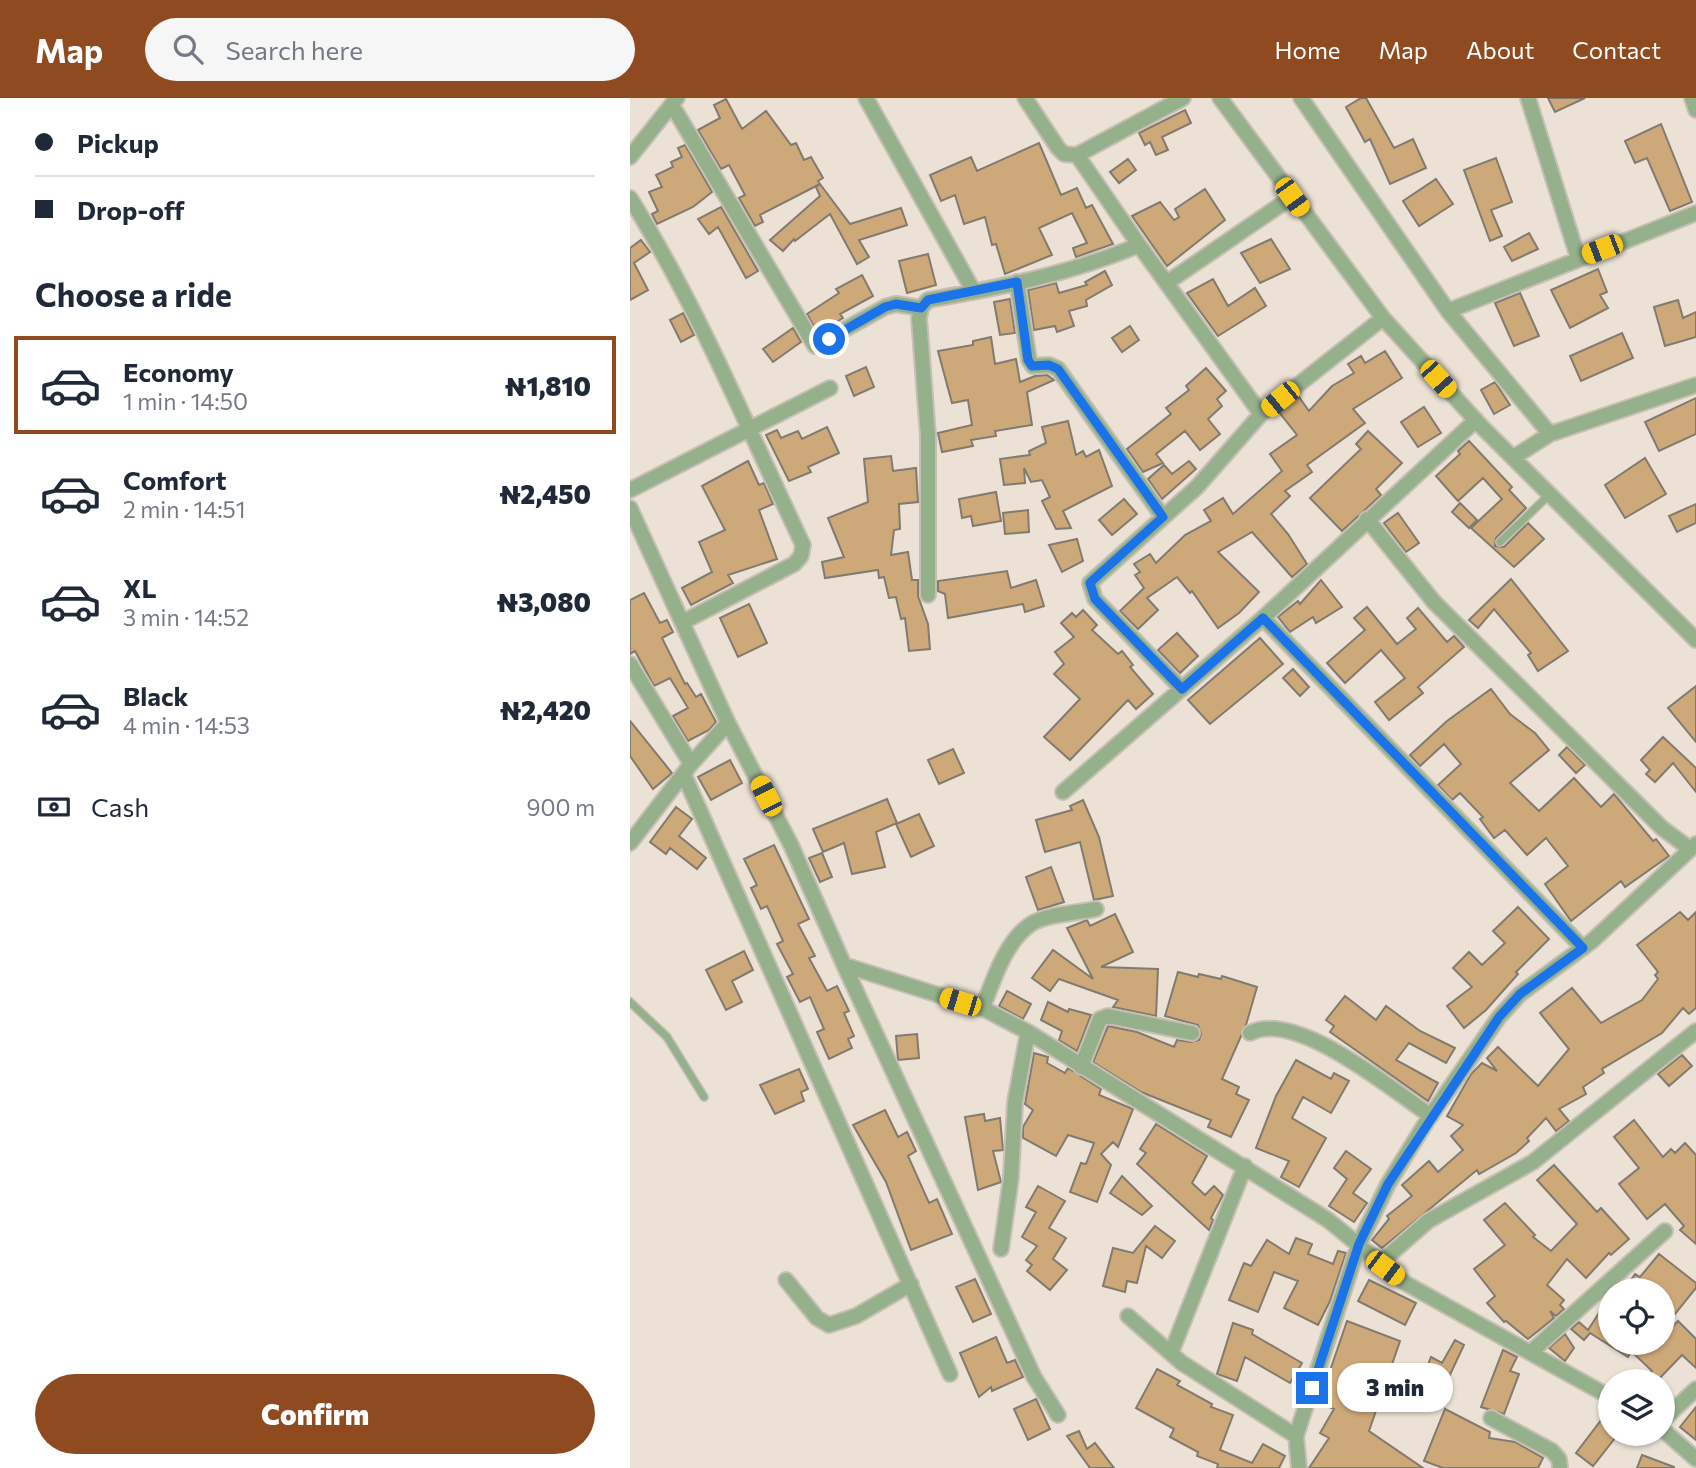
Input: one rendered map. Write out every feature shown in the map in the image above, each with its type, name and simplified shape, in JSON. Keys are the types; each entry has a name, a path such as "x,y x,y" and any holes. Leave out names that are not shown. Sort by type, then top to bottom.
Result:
{"street":[{"path":"866,98 974,292"},
{"path":"1025,98 1058,148 1064,154 1077,155 1183,98"},
{"path":"1220,98 1383,318 1476,420 1696,640"},
{"path":"1301,98 1448,311 1550,434"},
{"path":"1528,98 1578,258"},
{"path":"1692,98 1696,110"},
{"path":"630,157 675,102 769,265 807,338 815,346 885,307 896,304 921,308"},
{"path":"630,130 640,142"},
{"path":"1077,155 1261,414"},
{"path":"1168,282 1292,197"},
{"path":"630,198 652,232 803,545 801,556 794,564 683,622"},
{"path":"1448,311 1696,213"},
{"path":"928,595 928,436 921,308 928,300 1017,282 1113,256 1139,245"},
{"path":"1017,282 1028,360 1032,366 1049,365 1058,369 1163,517"},
{"path":"1182,689 1095,599 1090,583 1197,487 1261,414 1383,318"},
{"path":"1514,457 1550,434 1696,385"},
{"path":"630,490 830,388"},
{"path":"1063,792 1263,618 1476,420"},
{"path":"630,508 728,723 791,845 1034,1377 1058,1415"},
{"path":"1298,1468 1296,1436 1359,1244 1388,1184 1431,1115 1499,1017 1520,994 1583,948 1693,847 1662,828 1434,602 1367,519"},
{"path":"1263,618 1583,948"},
{"path":"630,664 687,769 950,1374"},
{"path":"630,842 687,769 728,723"},
{"path":"982,1009 1003,961 1020,934 1033,923 1096,909"},
{"path":"844,965 982,1009 1028,1032 1081,1068 1245,1166 1328,1220 1405,1283 1598,1390"},
{"path":"1081,1068 1100,1019 1108,1016 1192,1033"},
{"path":"1250,1033 1262,1027 1275,1027 1315,1039 1431,1115"},
{"path":"1380,1263 1427,1221 1533,1162 1696,1031"},
{"path":"1001,1249 1012,1178 1015,1102 1028,1032"},
{"path":"1171,1353 1245,1166"},
{"path":"1531,1352 1665,1231"},
{"path":"786,1280 817,1318 829,1325 856,1317 911,1284"},
{"path":"1128,1316 1171,1353 1296,1436"},
{"path":"1675,1409 1696,1389"},
{"path":"1491,1418 1552,1451 1559,1459 1560,1468"},
{"path":"1675,1440 1696,1459"}],"lane":[{"path":"1500,542 1550,494"},
{"path":"630,1002 667,1037 704,1097"}],"building":[{"path":"1366,98 1394,148 1413,139 1426,168 1390,184 1370,139 1365,142 1346,107"},
{"path":"1548,98 1585,98 1555,112"},
{"path":"726,99 742,129 766,111 791,145 796,143 804,160 811,157 823,178 818,181 820,184 760,215 763,222 755,226 739,198 745,195 729,165 721,169 698,130 720,118 714,105"},
{"path":"1185,110 1191,123 1162,137 1168,150 1156,155 1150,142 1145,145 1139,133"},
{"path":"1661,124 1692,202 1670,211 1647,158 1635,163 1625,141"},
{"path":"1039,143 1061,195 1077,188 1086,208 1092,205 1113,244 1076,257 1073,248 1087,243 1072,213 1039,228 1052,255 1005,274 996,244 992,245 985,217 964,224 955,195 941,201 930,175 971,157 977,171"},
{"path":"685,145 712,192 693,207 657,224 652,214 658,211 649,192 662,187 656,175 673,167 671,162 682,157 678,148"},
{"path":"1496,158 1512,202 1491,210 1502,236 1490,241 1464,170"},
{"path":"1128,159 1136,170 1119,183 1110,172"},
{"path":"1436,179 1453,204 1419,226 1403,201"},
{"path":"820,184 850,224 901,208 907,225 859,240 869,257 857,264 830,214 795,241 794,239 783,251 770,240 820,196 816,187"},
{"path":"1205,189 1225,220 1167,266 1132,216 1160,202 1174,220 1179,217 1175,209"},
{"path":"721,207 758,271 746,278 718,227 709,234 698,219"},
{"path":"1529,233 1538,249 1512,261 1504,247"},
{"path":"1271,239 1290,269 1260,283 1241,253"},
{"path":"641,240 650,252 634,263 648,290 630,300 630,248"},
{"path":"928,254 936,285 907,293 899,261"},
{"path":"1598,269 1607,292 1600,295 1608,308 1570,328 1551,290"},
{"path":"1105,271 1112,285 1086,300 1087,306 1069,311 1074,326 1057,332 1055,326 1034,330 1028,290 1056,283 1059,293 1087,285 1085,282"},
{"path":"862,275 873,296 840,314 843,318 818,333 807,314 839,293 836,289"},
{"path":"1213,279 1228,306 1255,288 1266,306 1218,336 1187,293"},
{"path":"1520,293 1539,336 1514,346 1495,303"},
{"path":"1010,299 1015,333 1000,335 994,302"},
{"path":"1678,300 1683,318 1696,312 1696,337 1665,346 1654,307"},
{"path":"683,313 694,335 681,342 670,320"},
{"path":"1130,326 1139,340 1122,352 1112,338"},
{"path":"793,328 801,342 773,362 763,349"},
{"path":"1622,333 1633,358 1581,381 1570,356"},
{"path":"991,337 995,364 1016,359 1020,382 1047,375 1054,380 1027,392 1032,425 995,431 996,436 971,440 973,446 942,452 938,433 972,425 968,400 952,403 938,351 973,345 973,341"},
{"path":"1385,351 1402,378 1353,409 1365,423 1307,465 1312,472 1285,491 1290,496 1271,514 1288,534 1307,564 1292,577 1252,532 1218,552 1259,592 1239,613 1218,628 1192,591 1190,593 1177,577 1147,598 1158,610 1138,629 1120,611 1144,588 1135,575 1140,572 1134,564 1150,554 1156,563 1185,535 1211,521 1204,510 1223,498 1233,514 1282,471 1270,454 1297,435 1279,412 1299,397 1309,411 1332,386 1354,373 1348,364 1361,356 1365,363"},
{"path":"866,367 874,387 854,396 846,376"},
{"path":"1206,368 1226,391 1217,399 1222,406 1208,419 1220,434 1200,450 1185,431 1156,454 1163,463 1143,472 1127,449 1171,414 1166,408 1189,390 1186,386"},
{"path":"1495,382 1510,405 1494,414 1481,390"},
{"path":"1696,398 1696,434 1659,451 1645,422"},
{"path":"1424,407 1441,433 1418,447 1401,422"},
{"path":"1068,421 1076,455 1083,451 1086,457 1099,450 1112,486 1063,511 1071,528 1056,529 1042,501 1050,497 1042,480 1031,482 1024,468 1025,483 1004,485 1000,459 1030,455 1029,451 1046,443 1042,427"},
{"path":"827,427 839,453 808,467 811,472 789,481 766,435 777,430 781,438 798,431 802,439"},
{"path":"1368,431 1402,463 1376,489 1381,495 1342,531 1310,498 1361,449 1356,444"},
{"path":"1469,441 1512,487 1509,490 1526,508 1496,538 1495,546 1504,547 1528,523 1544,539 1514,567 1471,528 1502,499 1483,478 1458,501 1436,476 1460,454 1458,451"},
{"path":"891,456 893,471 916,468 918,502 899,504 900,529 894,530 891,555 908,552 912,580 918,580 918,596 928,624 930,649 909,651 905,618 901,619 896,597 889,598 884,577 879,578 878,570 825,578 822,562 844,557 828,518 868,502 864,459"},
{"path":"1645,458 1666,494 1625,518 1605,485"},
{"path":"748,461 759,485 764,483 773,504 759,510 777,559 728,575 733,583 691,605 682,588 712,572 699,542 725,530 702,486"},
{"path":"1189,461 1196,469 1162,499 1148,479 1164,465 1172,474"},
{"path":"996,492 1001,521 973,526 971,516 962,518 959,499"},
{"path":"1124,499 1137,514 1112,535 1099,520"},
{"path":"1460,503 1477,520 1469,528 1452,512"},
{"path":"1696,504 1696,523 1677,532 1669,516"},
{"path":"1028,510 1029,532 1005,534 1003,513"},
{"path":"1398,513 1419,543 1406,552 1384,523"},
{"path":"1077,539 1083,561 1062,572 1049,545"},
{"path":"1007,571 1011,588 1036,580 1044,606 1025,612 1023,604 948,618 945,594 938,591 938,581"},
{"path":"1511,579 1568,651 1538,671 1528,655 1531,653 1494,609 1478,628 1469,620"},
{"path":"1321,580 1342,607 1316,623 1313,617 1290,632 1278,617 1298,601 1300,604"},
{"path":"644,593 660,623 667,620 673,632 662,638 685,684 687,683 696,697 701,694 716,722 709,730 688,741 673,716 688,708 670,678 654,686 635,651 630,654 630,600"},
{"path":"749,604 767,643 738,657 720,618"},
{"path":"1367,607 1397,644 1416,629 1407,618 1418,608 1447,642 1454,636 1464,647 1418,687 1423,693 1389,720 1375,702 1405,678 1381,650 1345,683 1327,663 1365,630 1354,618"},
{"path":"1083,610 1097,625 1092,630 1118,654 1122,651 1133,665 1130,667 1153,694 1136,709 1128,700 1070,760 1044,737 1080,699 1054,674 1064,664 1055,652 1074,637 1061,623 1072,613 1076,617"},
{"path":"1177,633 1198,656 1180,673 1158,650"},
{"path":"1260,638 1283,664 1210,724 1188,700"},
{"path":"1293,669 1309,687 1300,696 1283,678"},
{"path":"1696,686 1696,742 1668,708"},
{"path":"1491,689 1510,714 1535,733 1549,750 1510,783 1539,811 1574,778 1601,807 1614,794 1669,856 1625,887 1621,881 1571,921 1545,884 1568,866 1546,838 1527,855 1505,830 1494,838 1480,819 1483,817 1460,793 1452,800 1438,785 1461,764 1444,744 1420,766 1410,755 1447,721"},
{"path":"630,721 672,773 653,789 630,756"},
{"path":"1663,737 1696,768 1696,792 1673,763 1655,782 1646,774 1650,770 1641,760"},
{"path":"1567,747 1585,765 1576,773 1559,755"},
{"path":"953,749 964,773 939,784 928,760"},
{"path":"730,760 742,783 711,800 698,777"},
{"path":"887,799 897,823 876,832 885,867 852,874 844,843 823,852 813,829"},
{"path":"1083,800 1099,837 1113,896 1094,900 1080,842 1045,852 1036,820 1072,810 1070,806"},
{"path":"676,807 692,819 679,836 706,858 697,869 670,848 666,854 650,842"},
{"path":"919,814 934,846 911,857 896,824"},
{"path":"774,845 809,919 798,924 815,956 809,958 827,991 837,986 849,1011 844,1013 854,1036 848,1039 852,1048 829,1059 817,1032 824,1029 810,997 800,1002 787,977 793,974 777,944 783,941 767,906 761,909 751,888 757,885 744,859"},
{"path":"822,853 832,877 820,882 809,858"},
{"path":"1051,867 1064,902 1038,910 1026,877"},
{"path":"1518,907 1549,939 1516,972 1518,974 1486,1010 1464,1028 1447,1006 1472,987 1453,968 1469,952 1482,965 1505,943 1493,931"},
{"path":"1680,912 1688,920 1696,912 1696,1008 1689,1014 1683,1008 1662,1033 1602,1069 1604,1073 1583,1087 1586,1094 1559,1109 1569,1121 1556,1131 1546,1118 1516,1153 1479,1174 1477,1170 1382,1248 1372,1240 1389,1219 1387,1216 1412,1196 1402,1185 1429,1161 1438,1172 1463,1150 1451,1136 1463,1125 1447,1116 1471,1074 1482,1063 1497,1071 1487,1058 1498,1047 1538,1086 1569,1049 1540,1013 1572,988 1601,1023 1642,1000 1658,979 1655,975 1658,972 1637,945"},
{"path":"1115,914 1133,952 1101,967 1158,969 1156,1016 1113,1007 1118,1000 1059,979 1050,991 1032,978 1053,950 1093,979 1067,928 1087,920 1090,926"},
{"path":"744,951 753,970 732,981 742,1002 726,1010 706,970"},
{"path":"1178,972 1198,977 1199,974 1221,979 1222,976 1257,987 1246,1025 1222,1079 1239,1087 1236,1094 1249,1100 1231,1137 1208,1127 1211,1120 1141,1092 1093,1062 1108,1026 1137,1032 1174,1047 1177,1040 1199,1040 1201,1034 1198,1025 1165,1016"},
{"path":"1007,991 1031,1004 1023,1019 999,1006"},
{"path":"1345,996 1376,1020 1386,1006 1420,1031 1455,1048 1446,1063 1409,1043 1396,1060 1438,1083 1428,1101 1330,1032 1334,1026 1326,1020"},
{"path":"1048,1002 1068,1012 1069,1009 1091,1015 1077,1051 1059,1040 1062,1031 1041,1020"},
{"path":"917,1034 919,1058 898,1060 896,1036"},
{"path":"1034,1053 1048,1057 1047,1063 1065,1073 1068,1068 1101,1089 1099,1095 1133,1109 1118,1147 1113,1142 1101,1154 1111,1165 1097,1202 1070,1192 1081,1163 1086,1164 1094,1143 1068,1135 1056,1156 1023,1138 1023,1127 1033,1110 1025,1104"},
{"path":"1682,1055 1692,1066 1669,1086 1658,1074"},
{"path":"1296,1060 1331,1079 1334,1073 1349,1081 1331,1113 1303,1097 1292,1118 1326,1138 1299,1187 1281,1177 1289,1161 1256,1148 1276,1096"},
{"path":"799,1069 808,1089 801,1092 804,1101 775,1114 760,1085"},
{"path":"885,1110 898,1137 907,1132 916,1151 908,1156 929,1203 937,1199 952,1234 911,1250 886,1182 853,1125"},
{"path":"984,1114 985,1121 1000,1118 1003,1150 993,1151 1001,1182 978,1190 965,1117"},
{"path":"1634,1120 1663,1157 1671,1149 1675,1153 1685,1143 1696,1155 1696,1244 1680,1230 1684,1226 1665,1204 1647,1219 1619,1184 1639,1168 1614,1137"},
{"path":"1156,1124 1207,1156 1192,1183 1205,1195 1214,1186 1223,1195 1211,1218 1213,1220 1209,1230 1137,1164 1146,1153 1140,1149"},
{"path":"1346,1151 1371,1169 1353,1193 1367,1203 1354,1222 1329,1206 1347,1179 1334,1168"},
{"path":"1554,1165 1597,1212 1601,1208 1629,1239 1611,1255 1609,1253 1586,1278 1567,1259 1547,1285 1564,1300 1560,1305 1564,1309 1556,1316 1550,1311 1554,1318 1528,1339 1504,1322 1487,1303 1495,1296 1474,1269 1505,1245 1484,1220 1505,1203 1535,1235 1533,1237 1551,1251 1577,1224 1537,1180"},
{"path":"1122,1176 1152,1206 1142,1215 1110,1193"},
{"path":"1038,1186 1065,1201 1049,1228 1066,1238 1053,1259 1067,1270 1050,1290 1027,1271 1032,1265 1026,1260 1037,1246 1022,1237 1036,1212 1026,1207"},
{"path":"1155,1226 1175,1241 1162,1258 1146,1246 1137,1283 1127,1281 1125,1292 1103,1286 1113,1248 1133,1253"},
{"path":"1296,1238 1312,1244 1308,1254 1333,1264 1338,1251 1346,1253 1330,1301 1318,1325 1284,1308 1298,1281 1274,1272 1258,1312 1229,1300 1244,1263 1251,1266 1267,1240 1289,1254"},
{"path":"1659,1254 1696,1283 1696,1288 1675,1314 1675,1278 1632,1278 1635,1274 1640,1277"},
{"path":"975,1279 991,1314 973,1322 956,1287"},
{"path":"1369,1280 1416,1303 1405,1325 1358,1301"},
{"path":"1598,1315 1598,1338 1590,1333 1584,1340 1571,1329 1579,1322 1588,1330"},
{"path":"1347,1321 1400,1341 1369,1431 1423,1468 1309,1468 1329,1438 1320,1433 1334,1409 1319,1403"},
{"path":"1678,1321 1696,1339 1696,1368 1682,1355 1669,1369 1650,1369 1635,1355 1675,1355 1675,1324"},
{"path":"1233,1323 1253,1330 1252,1334 1302,1363 1290,1383 1245,1357 1237,1381 1217,1374"},
{"path":"1565,1334 1574,1348 1565,1361 1549,1348"},
{"path":"996,1337 1007,1363 1015,1360 1023,1377 992,1391 991,1387 979,1397 960,1353"},
{"path":"1455,1340 1464,1345 1448,1379 1441,1376 1437,1390 1432,1388 1429,1394 1435,1398 1432,1409 1405,1402 1409,1387 1418,1390 1431,1357 1442,1363"},
{"path":"1503,1350 1517,1357 1510,1371 1519,1374 1504,1414 1481,1407"},
{"path":"1157,1369 1180,1381 1177,1385 1212,1404 1211,1407 1233,1415 1220,1450 1252,1463 1263,1444 1285,1456 1279,1468 1217,1468 1218,1464 1197,1456 1198,1452 1170,1437 1174,1429 1136,1408"},
{"path":"1036,1399 1050,1429 1028,1440 1014,1409"},
{"path":"1696,1407 1696,1440 1680,1427"},
{"path":"1445,1409 1490,1432 1489,1438 1515,1442 1543,1458 1538,1468 1443,1468 1424,1461"},
{"path":"1598,1424 1598,1446 1609,1446 1593,1466 1576,1453"},
{"path":"1079,1431 1087,1449 1095,1443 1114,1468 1090,1468 1067,1436"},
{"path":"1642,1455 1674,1467 1674,1468 1637,1468"}],"route":[{"path":"829,339 885,307 896,304 921,308 928,300 1017,282 1028,360 1032,366 1049,365 1058,369 1163,517 1090,583 1095,599 1182,689 1263,618 1394,757 1583,948 1520,994 1499,1017 1427,1121 1388,1184 1359,1244 1312,1388"}]}
